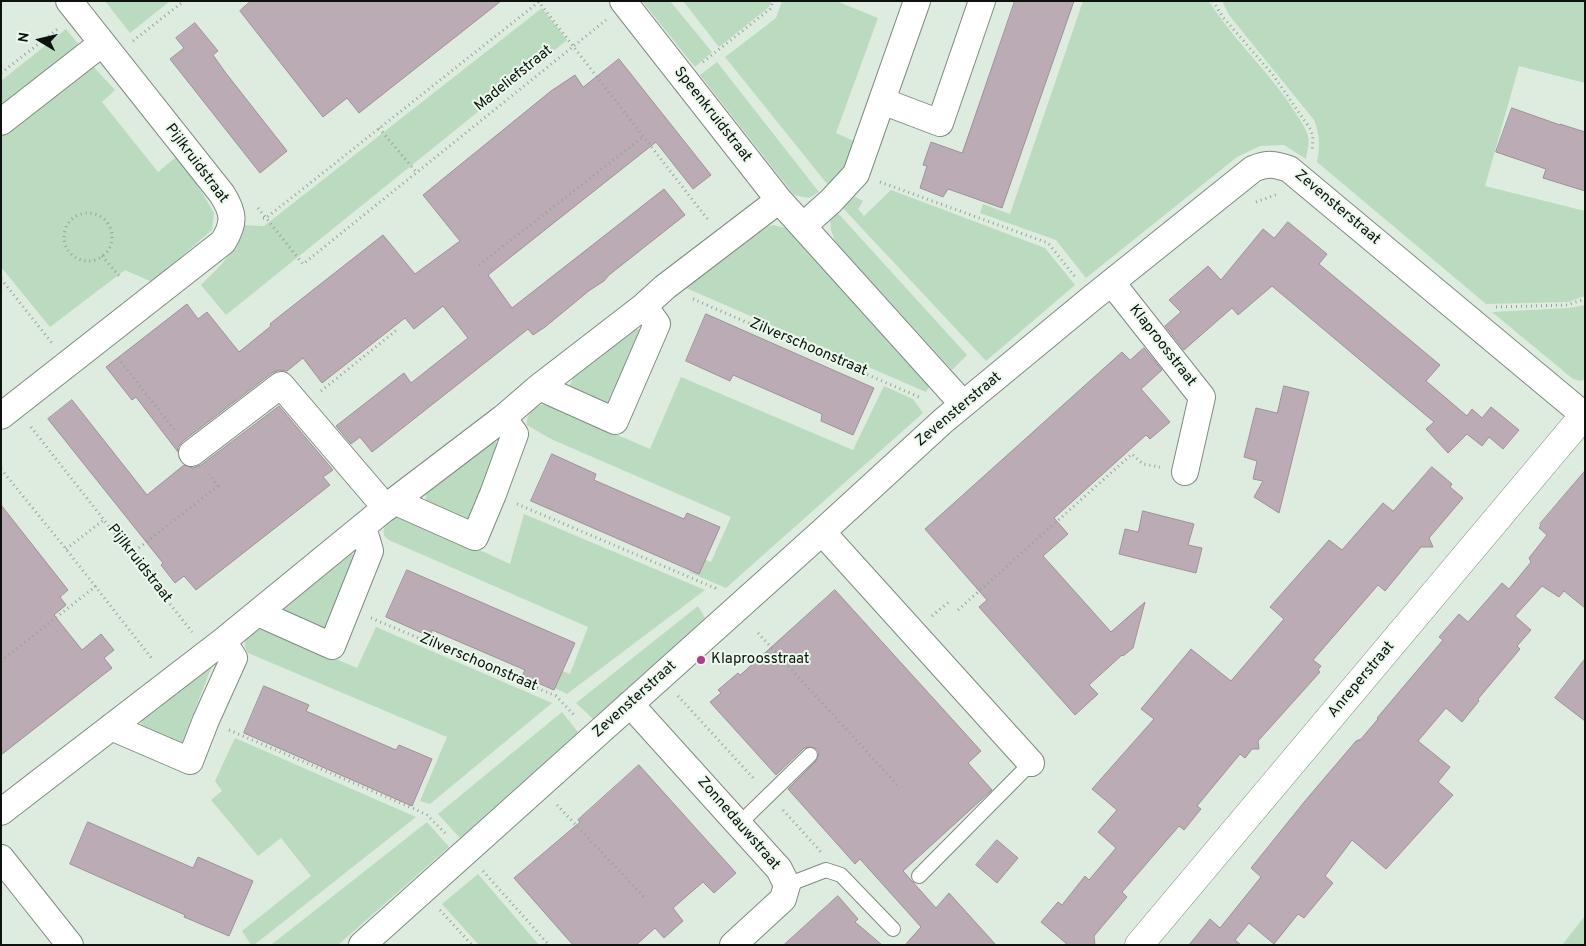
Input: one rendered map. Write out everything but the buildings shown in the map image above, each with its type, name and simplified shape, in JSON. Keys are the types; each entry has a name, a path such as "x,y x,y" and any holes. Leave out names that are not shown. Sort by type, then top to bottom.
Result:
{"street":[{"path":"803,226 831,201 856,174 917,1"},
{"path":"882,101 940,122 982,1"},
{"name":"Speenkruidstraat","path":"625,3 682,78 780,200 963,404"},
{"name":"Pijlkruidstraat","path":"8,410 223,242 230,230 232,216 222,194 73,7"},
{"path":"1,122 107,50"},
{"name":"Zevensterstraat","path":"362,945 660,676 733,613 942,421 1253,169 1264,164 1277,165 1289,169 1585,414"},
{"path":"1,812 216,647 390,505 503,418 539,387 644,306 665,287 780,200"},
{"name":"Klaproosstraat","path":"1102,290 1202,396 1185,472"},
{"path":"539,387 615,421 657,324 644,306"},
{"path":"192,453 281,385 390,505 475,537 515,434 503,418"},
{"name":"Anreperstraat","path":"1140,945 1585,414"},
{"path":"258,613 332,646 370,551 363,527"},
{"path":"822,532 1031,763"},
{"path":"111,727 190,761 234,658 216,647"},
{"name":"Zonnedauwstraat","path":"630,704 779,869 787,885 783,900 733,945"},
{"path":"1,858 70,945"}],"lane":[{"path":"739,824 810,756"},
{"path":"919,876 1031,763"},
{"path":"787,885 826,870 840,875 893,929"}],"path":[{"path":"107,50 184,1"},
{"path":"682,78 770,9 773,1"},
{"path":"1213,1 1222,16 1273,75 1311,130 1313,145 1310,159 1299,177"},
{"path":"232,216 266,218 539,2 725,241"},
{"name":"Madeliefstraat","path":"266,218 303,264 625,3"},
{"path":"1,73 73,7"},
{"path":"379,128 417,173"},
{"path":"479,265 643,136"},
{"path":"856,174 1048,244 1102,290"},
{"path":"90,213 98,215 109,226 112,234 111,242 108,250 102,256 88,261 81,260 69,251 64,237 69,223 74,218 90,213"},
{"path":"102,256 119,276"},
{"path":"1,279 68,363"},
{"name":"Zilverschoonstraat","path":"665,287 917,396 942,421"},
{"path":"1457,308 1567,304 1585,299"},
{"path":"301,408 398,329"},
{"name":"Pijlkruidstraat","path":"8,410 216,647"},
{"path":"958,610 1132,454 1143,464 1185,472"},
{"path":"1,469 66,548 170,682"},
{"path":"493,494 715,588 733,613"},
{"path":"66,548 105,519"},
{"path":"1,661 96,586"},
{"name":"Zilverschoonstraat","path":"348,608 556,696 594,737"},
{"path":"758,633 900,788"},
{"path":"660,676 826,857 826,870"},
{"path":"206,720 427,815"},
{"path":"540,786 644,897"},
{"path":"482,869 549,945"},
{"path":"439,909 472,945"}],"green space":[{"path":"105,1 170,1 130,33"},
{"path":"642,1 670,1 712,52 695,67"},
{"path":"683,1 771,1 769,7 719,47"},
{"path":"782,1 836,1 878,18 836,133 856,142 843,169 828,185 725,57 776,18"},
{"path":"1083,1 1209,1 1229,29 1283,95 1303,125 1309,141 1306,159 1284,145 1260,146 1237,157 1086,278 1056,240 980,213 983,204 1010,214"},
{"path":"1222,1 1585,1 1585,83 1519,66 1485,186 1585,211 1585,296 1568,302 1486,304 1317,162 1319,141 1314,120 1229,15"},
{"path":"542,8 567,40 226,315 201,285 232,251 241,225 264,226"},
{"path":"66,29 83,50 1,115 1,81"},
{"path":"89,62 115,90 102,102 158,172 176,157 197,184 214,213 212,230 152,282 125,270 50,327 1,267 1,134"},
{"path":"717,62 819,192 809,198 794,195 700,75"},
{"path":"891,190 1045,248 1075,285 986,361 841,206 852,195 863,201 858,209 864,216"},
{"path":"836,211 967,355 952,370 836,243 831,230 830,217"},
{"path":"773,225 786,228 791,233 930,385 926,392 686,288 767,227"},
{"path":"1585,305 1585,379 1581,381 1573,379 1492,312 1568,308"},
{"path":"638,329 642,332 606,408 569,387 574,376"},
{"path":"681,377 853,450 884,386 913,399 923,413 726,588 689,572 696,556 711,562 731,517 551,439 527,425 529,414 537,406 545,404 650,449"},
{"path":"492,442 499,443 469,517 460,522 426,505 426,494"},
{"path":"524,514 705,590 567,694 544,683 549,666 570,674 588,627 391,541 384,534 384,529 389,521 404,515 510,564"},
{"path":"351,554 357,555 328,624 323,630 285,616 283,608 289,602"},
{"path":"698,606 705,618 593,719 576,703"},
{"path":"376,627 552,703 430,804 420,801 447,737 248,653 245,647 246,638 249,634 258,630 269,630 357,668"},
{"path":"212,666 181,745 143,729 141,723 145,716"},
{"path":"562,712 578,732 460,838 438,814"},
{"path":"235,738 416,817 254,945 251,945 242,931 311,876 281,838 258,856 211,800 222,791 215,781"},
{"path":"427,822 449,847 338,945 271,945"},
{"path":"478,874 539,945 479,945 442,904"},
{"path":"1585,916 1585,945 1562,945"}],"place":[{"name":"Klaproosstraat","path":"701,660"}]}
